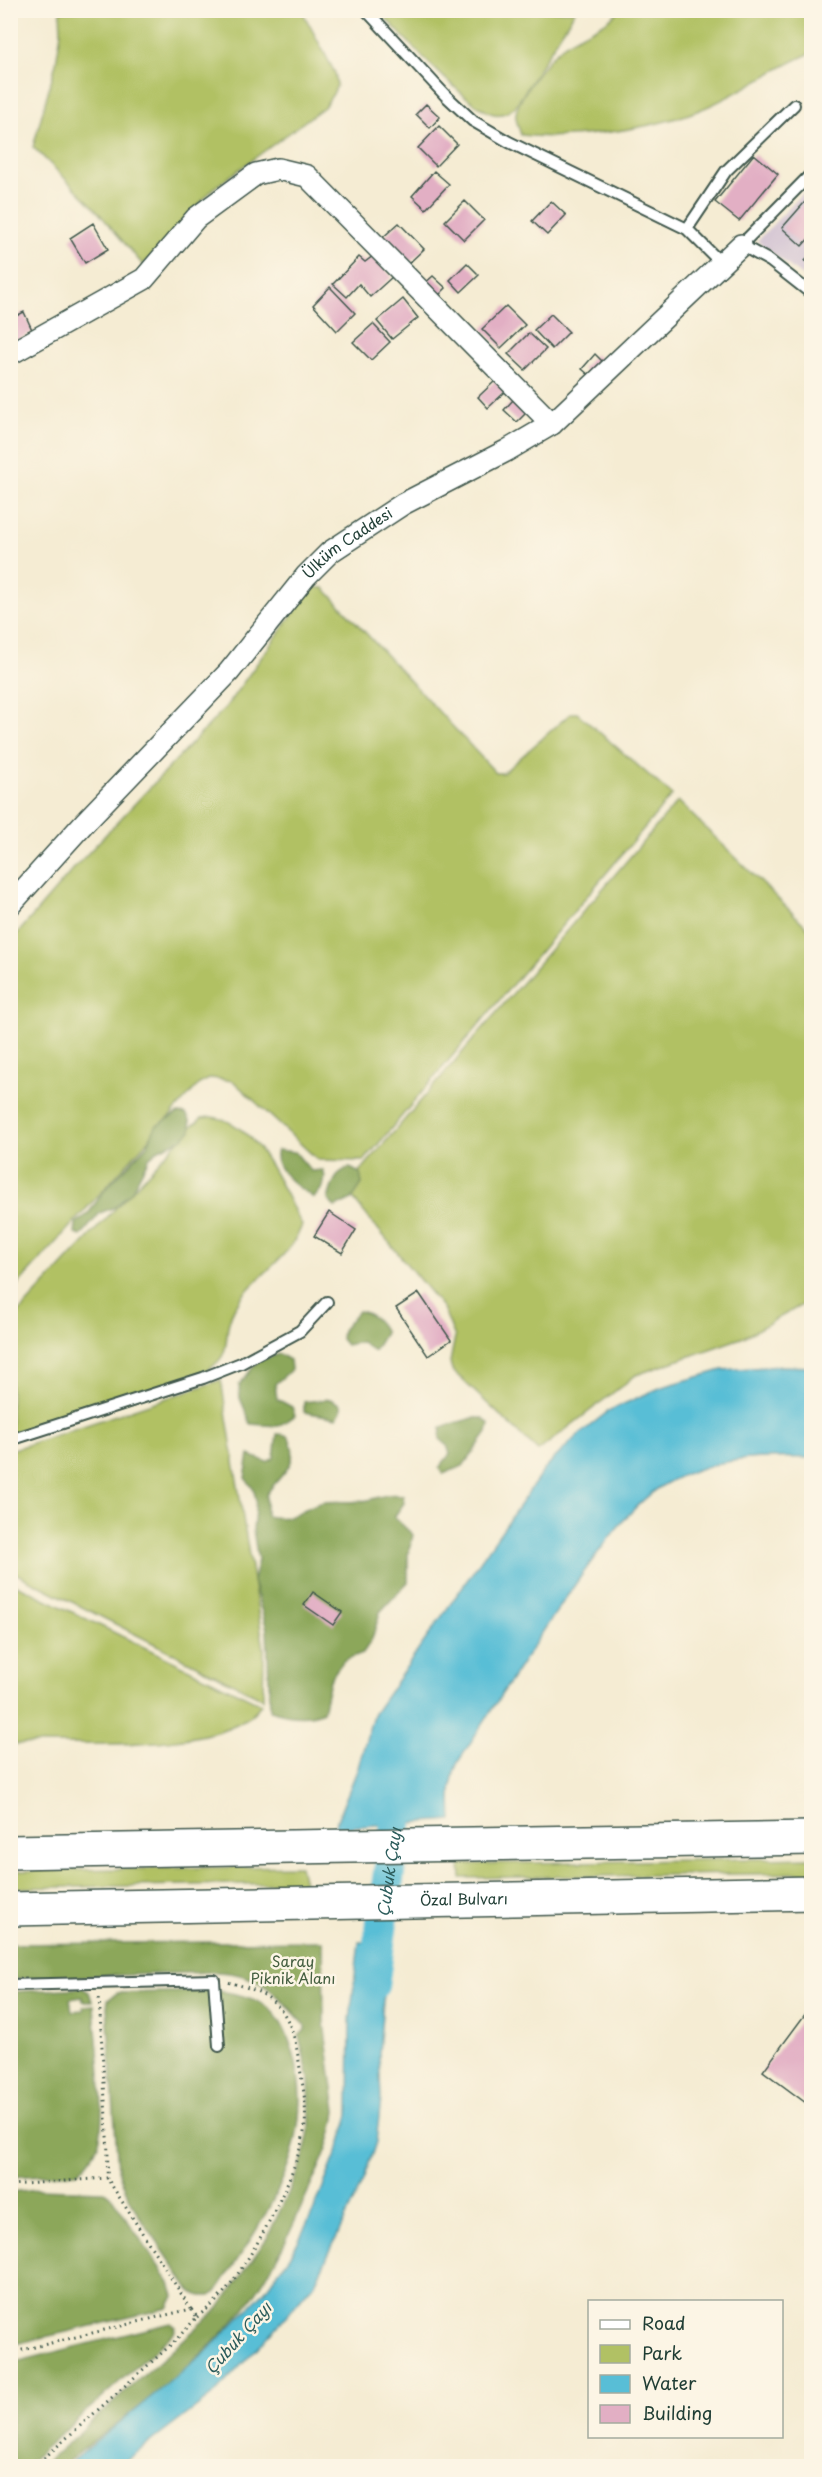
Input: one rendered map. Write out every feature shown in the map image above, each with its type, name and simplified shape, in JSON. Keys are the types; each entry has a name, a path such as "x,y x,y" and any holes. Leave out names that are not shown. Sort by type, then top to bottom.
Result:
{"highway":[{"path":"10,1852 812,1838"},
{"name":"Özal Bulvarı","path":"10,1909 303,1904 452,1898 812,1893"}],"street":[{"path":"10,354 144,279 196,218 256,174 286,170 307,176 552,424"},
{"name":"Ülküm Caddesi","path":"10,905 85,822 229,672 306,576 330,552 403,504 506,452 552,424 741,245"}],"lane":[{"path":"366,10 445,95 474,121 508,142 687,229 722,264"},
{"path":"687,229 726,171 794,105"},
{"path":"812,173 741,245 770,261 812,294"},
{"path":"10,1440 203,1378 241,1363 300,1331 327,1302"},
{"path":"10,1984 214,1980 219,2046"}],"path":[{"path":"35,2466 219,2299 265,2226 291,2174 305,2126 305,2105 295,2038 285,2012 255,1989 214,1980"},
{"path":"98,1981 108,2153 107,2178 197,2317"},
{"path":"10,2186 107,2178"},
{"path":"10,2353 191,2308"}],"shaded area":[{"path":"811,185 811,283 757,241"}],"green space":[{"path":"619,10 811,11 811,53 712,105 657,123 586,135 521,135 516,113 523,96 543,67 564,45 607,21"},
{"path":"60,11 302,11 335,73 337,85 324,107 214,188 143,265 93,206 33,147 56,63 61,32"},
{"path":"379,11 575,11 515,107 505,113 494,114 468,99 452,85"},
{"path":"312,587 324,588 496,773 503,773 571,713 577,713 672,795 364,1161 318,1160 233,1081 211,1078 199,1084 11,1292 11,941 76,866 225,708"},
{"path":"678,801 811,931 811,1300 744,1337 636,1375 538,1451 452,1370 450,1362 455,1337 443,1308 345,1189"},
{"path":"178,1113 186,1114 190,1120 191,1131 180,1140 159,1149 149,1158 131,1192 115,1207 100,1213 81,1236 75,1234 76,1223 88,1214 103,1192 147,1145 156,1126"},
{"path":"211,1117 228,1121 242,1130 255,1143 276,1176 302,1225 296,1238 280,1259 252,1286 235,1307 230,1318 224,1353 220,1360 213,1367 201,1373 11,1435 10,1322 191,1127 202,1118"},
{"path":"277,1150 295,1152 311,1171 323,1170 325,1177 323,1187 314,1198 294,1184 282,1171 276,1157"},
{"path":"350,1168 360,1173 362,1184 352,1199 335,1207 328,1200 333,1185 341,1172"},
{"path":"358,1311 374,1318 385,1333 374,1351 361,1342 346,1345 341,1339 342,1330"},
{"path":"279,1354 290,1360 291,1370 275,1384 277,1399 292,1407 295,1416 278,1426 251,1424 240,1398 239,1385 258,1361"},
{"path":"221,1380 264,1649 263,1699 11,1571 11,1450"},
{"path":"330,1399 341,1405 337,1418 304,1412 304,1402"},
{"path":"473,1418 483,1418 489,1424 487,1433 463,1466 443,1474 439,1468 450,1454 447,1445 440,1439 441,1427"},
{"path":"277,1434 289,1438 293,1451 290,1465 266,1495 266,1516 290,1516 325,1502 357,1502 398,1495 403,1496 404,1503 394,1517 413,1535 408,1554 408,1582 380,1612 372,1639 363,1653 344,1660 335,1672 330,1680 323,1711 303,1716 270,1710 267,1629 253,1581 258,1560 253,1530 256,1499 253,1488 245,1478 249,1455 267,1462 274,1458"},
{"path":"10,1582 261,1704 243,1721 216,1732 183,1739 145,1743 11,1744"},
{"path":"811,1858 811,1873 461,1878 460,1864"},
{"path":"300,1866 304,1883 11,1888 11,1871"},
{"name":"Saray Piknik Alanı","path":"323,1941 324,2023 336,2111 329,2144 275,2261 253,2297 234,2321 189,2366 62,2466 42,2466 219,2308 267,2238 304,2155 310,2126 309,2078 299,2036 305,2030 305,2025 275,1994 255,1980 229,1973 213,1972 11,1979 11,1944"},
{"path":"82,1988 89,1992 92,2001 83,2001 82,1997 70,1999 72,2011 84,2010 83,2006 94,2005 102,2108 99,2142 92,2157 77,2173 11,2177 10,1992"},
{"path":"218,1991 258,2001 268,2007 282,2025 293,2052 299,2085 299,2118 293,2149 283,2179 269,2208 216,2292 211,2296 201,2296 192,2293 136,2211 118,2170 107,2007 108,2000 117,1993"},
{"path":"37,2189 103,2191 111,2196 170,2283 174,2296 168,2308 11,2345 11,2192"},
{"path":"171,2323 176,2327 174,2333 25,2466 11,2466 11,2363"}],"water":[{"path":"782,1366 811,1367 811,1458 736,1460 682,1475 653,1492 629,1514 607,1540 563,1601 458,1762 452,1783 452,1820 334,1828 358,1768 373,1715 546,1467 576,1437 610,1410 662,1387 722,1370"},
{"path":"359,1942 394,1943 383,2001 379,2053 381,2099 376,2142 363,2181 316,2281 214,2394 119,2466 67,2466 208,2350 264,2292 292,2253 313,2212 341,2142 349,2115 350,2019"}],"building":[{"path":"426,104 440,117 430,128 416,114"},
{"path":"439,126 457,144 436,166 418,148"},
{"path":"754,154 778,174 739,221 715,202"},
{"path":"434,171 449,184 426,209 412,196"},
{"path":"812,194 812,235 802,246 782,228"},
{"path":"465,201 484,220 464,240 445,221"},
{"path":"551,201 566,215 547,235 532,221"},
{"path":"93,223 108,249 85,263 70,238"},
{"path":"399,223 424,249 406,266 381,239"},
{"path":"812,254 812,268 805,261"},
{"path":"373,256 392,277 370,297 359,284 347,297 333,284 359,257 365,262"},
{"path":"467,263 479,275 461,292 450,280"},
{"path":"433,276 446,288 436,298 423,285"},
{"path":"330,287 355,313 337,331 313,305"},
{"path":"403,299 418,318 392,339 377,321"},
{"path":"506,306 525,325 501,348 482,329"},
{"path":"24,312 33,332 15,341 10,332 10,319"},
{"path":"551,314 569,332 552,349 534,330"},
{"path":"373,324 390,342 371,360 353,342"},
{"path":"529,333 546,349 525,370 508,354"},
{"path":"595,354 602,361 589,375 582,369"},
{"path":"495,381 505,392 488,408 478,397"},
{"path":"513,400 526,413 517,422 504,410"},
{"path":"329,1212 356,1230 342,1253 314,1236"},
{"path":"419,1293 451,1340 428,1356 396,1308"},
{"path":"313,1592 342,1612 333,1625 304,1605"},
{"path":"812,2005 812,2096 806,2103 763,2071"}],"waterway":[{"name":"Çubuk Çayı","path":"373,1985 402,1782"}]}
